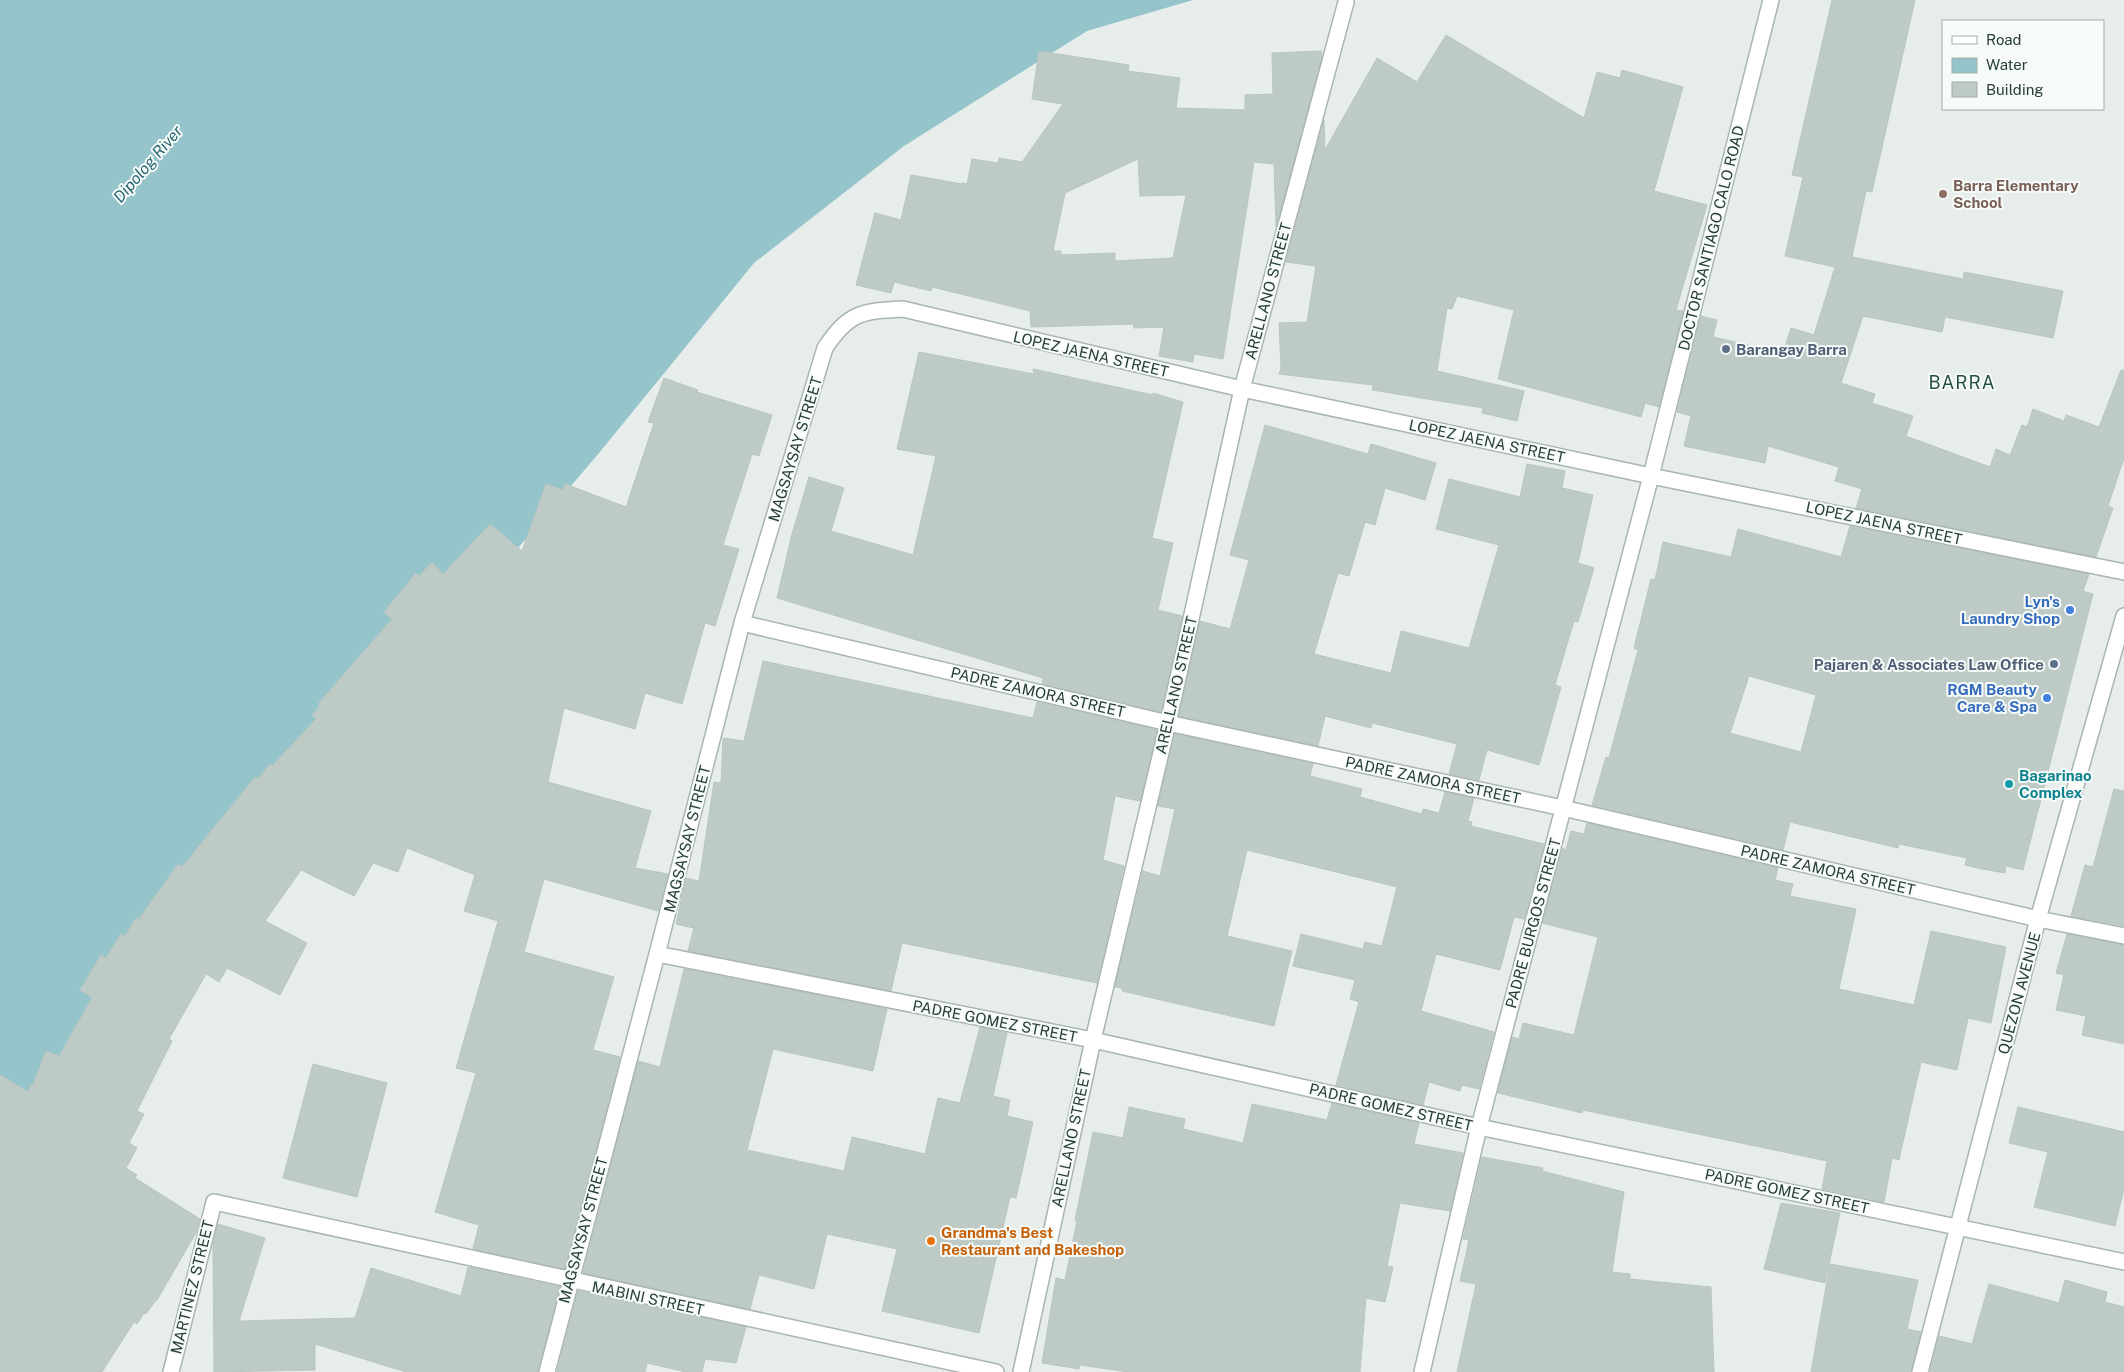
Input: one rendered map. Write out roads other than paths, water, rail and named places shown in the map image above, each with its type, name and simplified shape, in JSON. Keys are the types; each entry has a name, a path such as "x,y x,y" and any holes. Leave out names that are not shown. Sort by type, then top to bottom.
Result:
{"street":[{"name":"DOCTOR SANTIAGO CALO ROAD","path":"1651,476 1771,0"},
{"name":"ARELLANO STREET","path":"1021,1372 1093,1040 1168,722 1242,389 1347,1"},
{"name":"LOPEZ JAENA STREET","path":"852,317 873,310 903,310 1242,389 1651,476 2124,572"},
{"name":"MAGSAYSAY STREET","path":"547,1372 658,954 742,623 825,348 836,332 852,317"},
{"name":"PADRE BURGOS STREET","path":"1422,1372 1479,1127 1651,476"},
{"name":"QUEZON AVENUE","path":"1920,1372 2038,919 2124,616"},
{"name":"PADRE ZAMORA STREET","path":"742,623 1168,722 1563,808 2038,919 2124,936"},
{"name":"PADRE GOMEZ STREET","path":"658,954 1093,1040 1479,1127 2124,1262"},
{"name":"MABINI STREET","path":"214,1202 570,1281 996,1372"},
{"name":"MARTINEZ STREET","path":"171,1372 214,1202"}],"water":[{"name":"Dipolog River","path":"0,0 1193,0 1087,31 904,146 754,263 599,453 345,751 0,1146"}],"place":[{"name":"Barra Elementary School","path":"1943,194"},
{"name":"Barangay Barra","path":"1726,349"},
{"name":"Lyn's Laundry Shop","path":"2070,610"},
{"name":"Pajaren & Associates Law Office","path":"2054,664"},
{"name":"RGM Beauty Care & Spa","path":"2047,698"},
{"name":"Bagarinao Complex","path":"2009,784"},
{"name":"Grandma's Best Restaurant and Bakeshop","path":"931,1241"}],"district":[{"name":"BARRA","path":"1962,382"}]}
